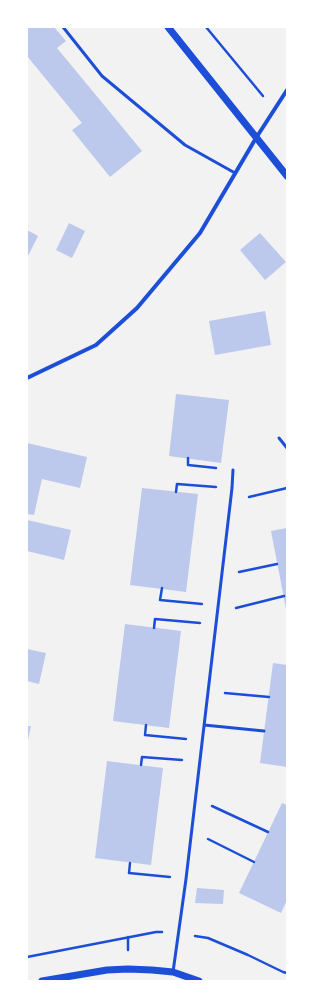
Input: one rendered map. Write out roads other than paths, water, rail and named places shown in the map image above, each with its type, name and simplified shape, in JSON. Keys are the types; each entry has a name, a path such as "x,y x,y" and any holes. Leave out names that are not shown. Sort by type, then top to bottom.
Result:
{"street":[{"path":"168,27 287,176"},
{"path":"27,378 96,344 137,308 200,232 256,138 287,90"},
{"path":"42,981 107,970 128,969 173,972 199,981"}],"lane":[{"path":"63,27 102,76 185,145 236,173"},
{"path":"279,438 287,448"},
{"path":"173,972 192,830 233,470"},
{"path":"204,724 264,730"}]}
